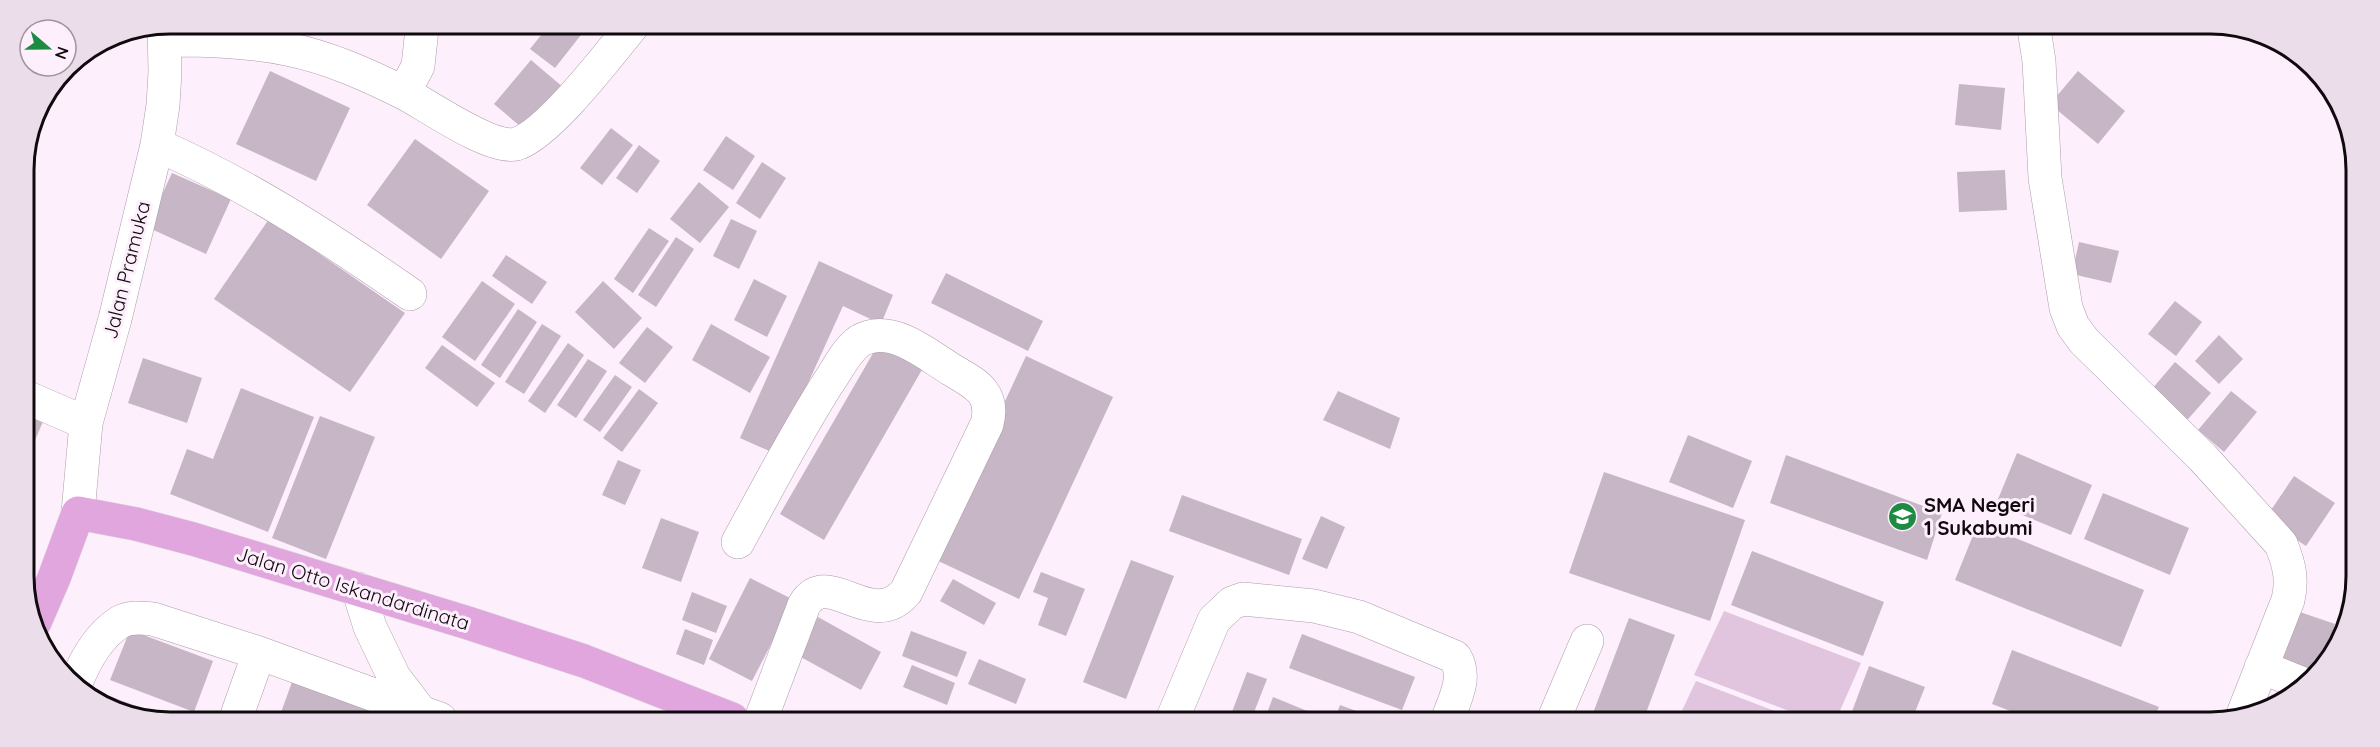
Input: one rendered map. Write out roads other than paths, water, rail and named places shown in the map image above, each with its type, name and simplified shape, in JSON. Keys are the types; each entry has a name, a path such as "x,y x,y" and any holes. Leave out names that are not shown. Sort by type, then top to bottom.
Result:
{"main road":[{"name":"Jalan Otto Iskandardinata","path":"78,513 136,524 193,539 358,589 584,661 714,712"},
{"path":"39,612 78,513"}],"street":[{"path":"179,34 287,49 330,61 404,93 479,136 497,143 514,144 531,138 560,110 626,34"},
{"path":"404,93 418,66 421,34"},
{"path":"2035,34 2039,61 2045,178 2066,308 2073,326 2084,341 2203,458 2281,544 2290,568 2291,586 2288,600 2246,707"},
{"name":"Jalan Pramuka","path":"78,513 86,423 115,319 157,145 163,105 165,35"},
{"path":"157,145 278,207 329,238 410,294"},
{"path":"738,542 807,416 846,355 858,342 882,335 905,342 972,382 986,395 989,403 987,424 906,592 890,606 877,607 827,591 818,591 810,596 763,712"},
{"path":"34,401 86,423"},
{"path":"358,589 370,627 394,677 423,712"},
{"path":"1175,712 1214,620 1232,603 1243,599 1314,606 1359,617 1455,657 1462,667 1461,681 1450,712"},
{"path":"79,677 84,663 96,645 121,621 136,617 153,619 259,653 415,712"},
{"path":"1557,712 1587,641"},
{"path":"238,712 259,653"},
{"path":"2261,667 2296,681"}],"place":[{"name":"SMA Negeri 1 Sukabumi","path":"1903,516"}]}
